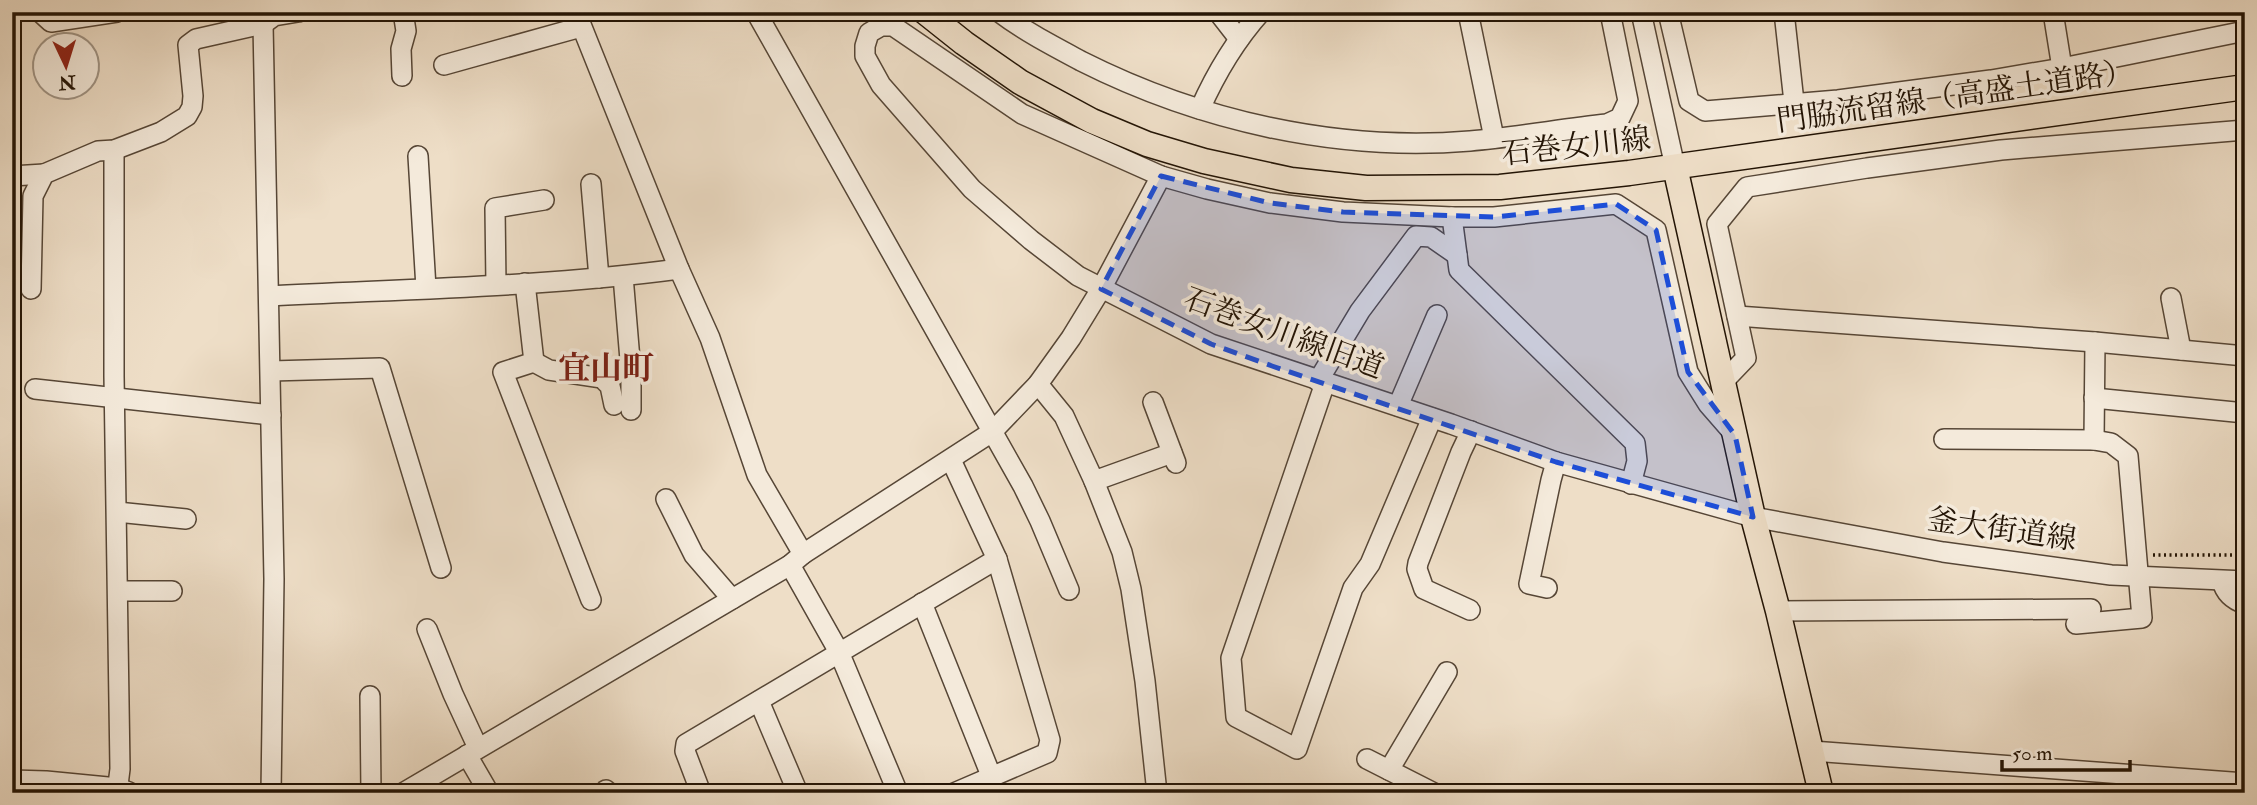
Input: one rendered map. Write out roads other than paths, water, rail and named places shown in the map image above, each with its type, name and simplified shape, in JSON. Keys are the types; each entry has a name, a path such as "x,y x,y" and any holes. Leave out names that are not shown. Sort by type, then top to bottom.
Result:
{"main road":[{"name":"石巻女川線","path":"925,12 1020,82 1092,121 1147,144 1204,161 1291,180 1366,188 1500,187 1675,167 1753,517 1821,793"},
{"name":"門脇流留線（高盛土道路）","path":"1675,167 2245,87"}],"street":[{"path":"40,12 51,22 117,12"},
{"path":"12,176 44,174 98,151 114,149 160,132 187,116 192,107 188,46 196,39 263,24 274,16 298,12"},
{"path":"402,76 401,49 406,31 403,12"},
{"path":"755,12 1029,498 1069,590"},
{"path":"999,12 1050,45 1101,71 1200,109 1308,135 1353,141 1431,142 1469,141 1607,124 1620,118 1628,101 1610,12"},
{"path":"1217,12 1239,39"},
{"path":"1200,109 1210,85 1239,39 1261,12"},
{"path":"1468,12 1494,138"},
{"path":"1641,12 1675,167"},
{"path":"1668,12 1684,88 1689,101 1705,111 1851,99 2062,68 2245,31"},
{"path":"1784,12 1794,102"},
{"path":"2053,12 2062,68"},
{"path":"444,65 579,19 679,269 710,338 757,475 839,652 898,793"},
{"path":"263,24 274,579 271,793"},
{"name":"石巻女川線旧道","path":"1161,176 1022,114 893,26 881,26 869,33 865,56 881,85 972,189 1031,240 1078,276 1101,289 1211,344 1556,462 1753,517"},
{"path":"1723,382 1746,358 1717,224 1747,187 2001,150 2245,130"},
{"path":"12,780 46,780 121,791 114,398 114,149"},
{"path":"418,156 426,288"},
{"path":"31,289 33,196 44,174"},
{"path":"403,793 732,599 992,432 1038,384 1071,338 1101,289 1161,176 1270,203 1343,212 1452,218 1494,217 1616,204 1656,230 1688,372 1708,404 1735,435"},
{"path":"591,184 599,278"},
{"path":"496,285 495,208 544,200"},
{"path":"1452,218 1459,271 1635,443 1636,461 1631,484"},
{"path":"1432,418 1370,564 1353,588 1297,749 1236,717 1231,658 1322,382 1360,311 1416,236 1431,237 1457,255"},
{"path":"269,296 496,285 679,269"},
{"path":"591,600 503,372 534,362 549,370 602,378 622,407 631,372 623,276"},
{"path":"525,283 534,362"},
{"path":"2171,298 2181,350"},
{"path":"1704,301 2245,356"},
{"path":"1398,407 1437,315"},
{"path":"2094,440 2095,342"},
{"path":"271,371 380,369 441,568"},
{"path":"1038,384 1064,416 1122,552 1131,589 1145,681 1157,793"},
{"path":"35,389 271,415"},
{"path":"2094,398 2245,413"},
{"path":"1094,481 1174,458 1153,402"},
{"path":"1470,610 1424,589 1417,569 1471,431"},
{"path":"1944,439 2094,440 2111,443 2128,456 2142,618 2076,624"},
{"path":"951,460 997,559 1050,740 1047,753 954,793"},
{"path":"1547,588 1529,584 1556,462"},
{"path":"666,499 694,555 732,599"},
{"path":"117,512 186,519"},
{"name":"釜大街道線","path":"1753,517 1943,552 2111,575 2245,581"},
{"path":"701,793 685,751 686,744 997,559"},
{"path":"2222,581 2223,587 2233,600 2245,604"},
{"path":"119,591 172,591"},
{"path":"922,603 992,778"},
{"path":"1778,611 2091,609"},
{"path":"427,629 489,793"},
{"path":"1389,770 1447,672"},
{"path":"370,696 371,793"},
{"path":"759,701 797,793"},
{"path":"1812,751 2245,783"},
{"path":"1367,759 1434,793"}],"district":[{"name":"宜山町","path":"606,368"}]}
